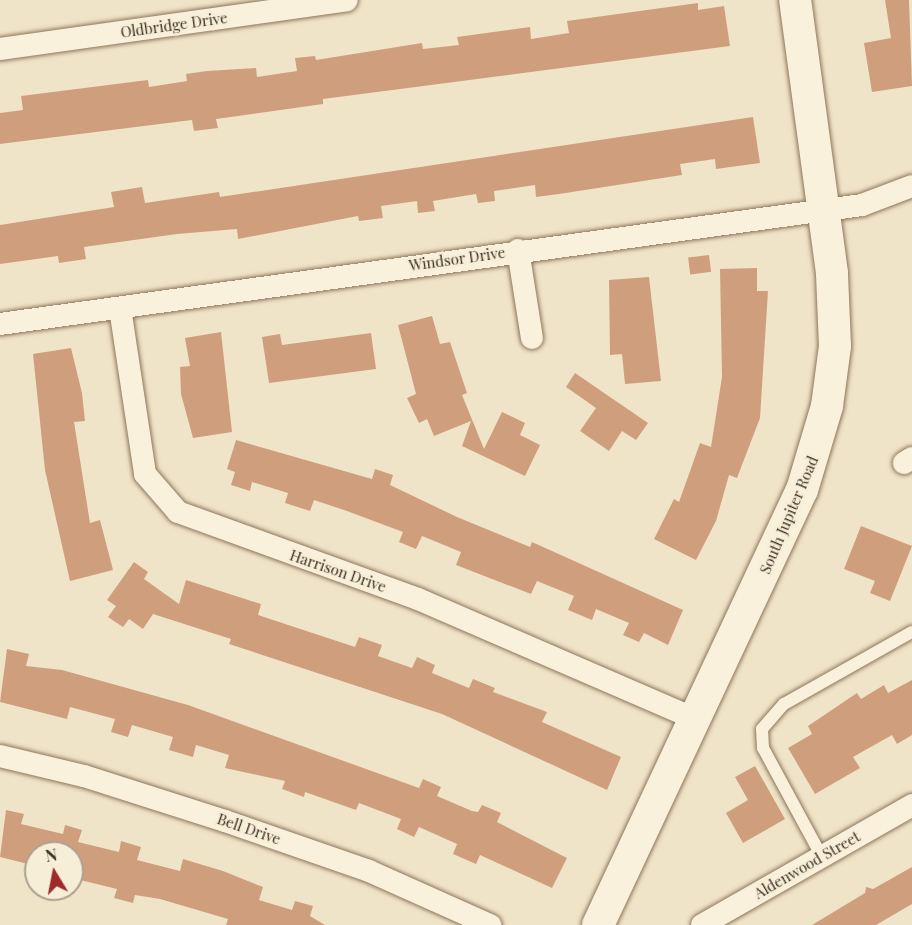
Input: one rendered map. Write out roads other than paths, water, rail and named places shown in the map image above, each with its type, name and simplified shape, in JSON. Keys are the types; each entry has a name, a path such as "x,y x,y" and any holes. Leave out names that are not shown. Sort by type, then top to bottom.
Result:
{"street":[{"name":"Oldbridge Drive","path":"0,49 347,0"},
{"name":"South Jupiter Road","path":"598,925 698,720 802,490 827,406 835,323 795,0"},
{"name":"Windsor Drive","path":"0,324 518,250 862,205 912,186"},
{"path":"518,250 532,338"},
{"name":"Harrison Drive","path":"120,308 145,474 178,512 429,603 698,720"},
{"name":"Bell Drive","path":"0,756 84,776 369,870 490,925"},
{"name":"Aldenwood Street","path":"702,925 912,805"}],"lane":[{"path":"822,856 763,748 762,729 783,704 912,632"}]}
